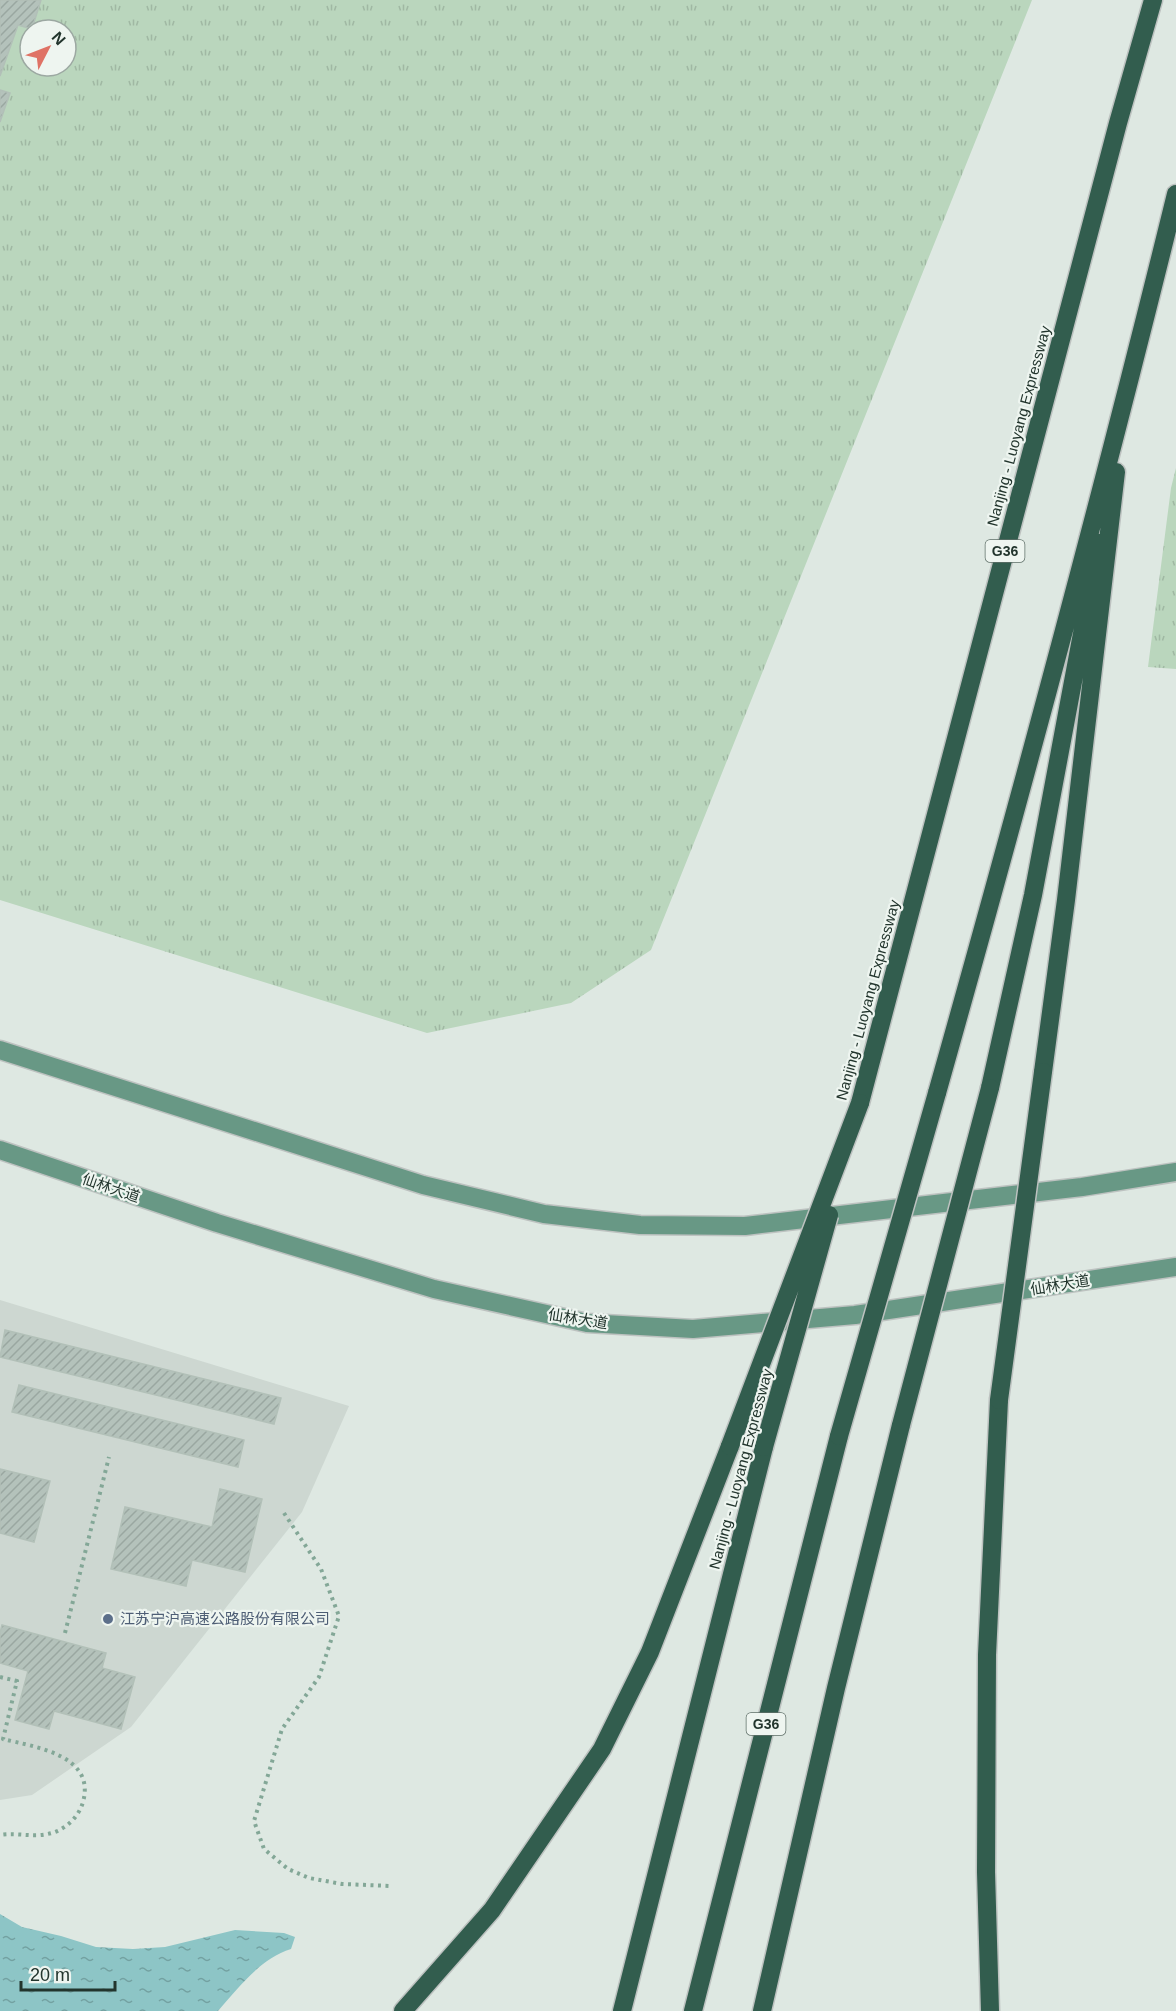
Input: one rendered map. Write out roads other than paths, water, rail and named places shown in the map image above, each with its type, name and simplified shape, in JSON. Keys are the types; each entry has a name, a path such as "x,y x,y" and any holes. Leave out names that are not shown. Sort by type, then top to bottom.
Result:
{"highway":[{"name":"Nanjing - Luoyang Expressway","path":"622,2011 764,1447 860,1104 1118,123 1153,0"},
{"name":"G36","path":"693,2011 839,1436 996,885 1124,408 1176,194"},
{"path":"990,2011 986,1872 987,1655 999,1400 1066,900 1124,408"},
{"path":"762,2011 836,1688 990,1088 1033,895 1124,408"},
{"path":"403,2011 492,1910 602,1749 654,1642 860,1104"}],"main road":[{"path":"0,1050 423,1185 544,1214 639,1225 745,1226 1082,1187 1176,1172"},
{"name":"仙林大道","path":"0,1150 217,1224 434,1289 587,1323 693,1329 855,1315 1176,1267"}],"water":[{"path":"0,1914 22,1927 96,1947 133,1949 165,1947 235,1930 284,1933 295,1937 291,1949 260,1967 242,1983 218,2011 0,2011"}],"place":[{"name":"江苏宁沪高速公路股份有限公司","path":"108,1619"}]}
